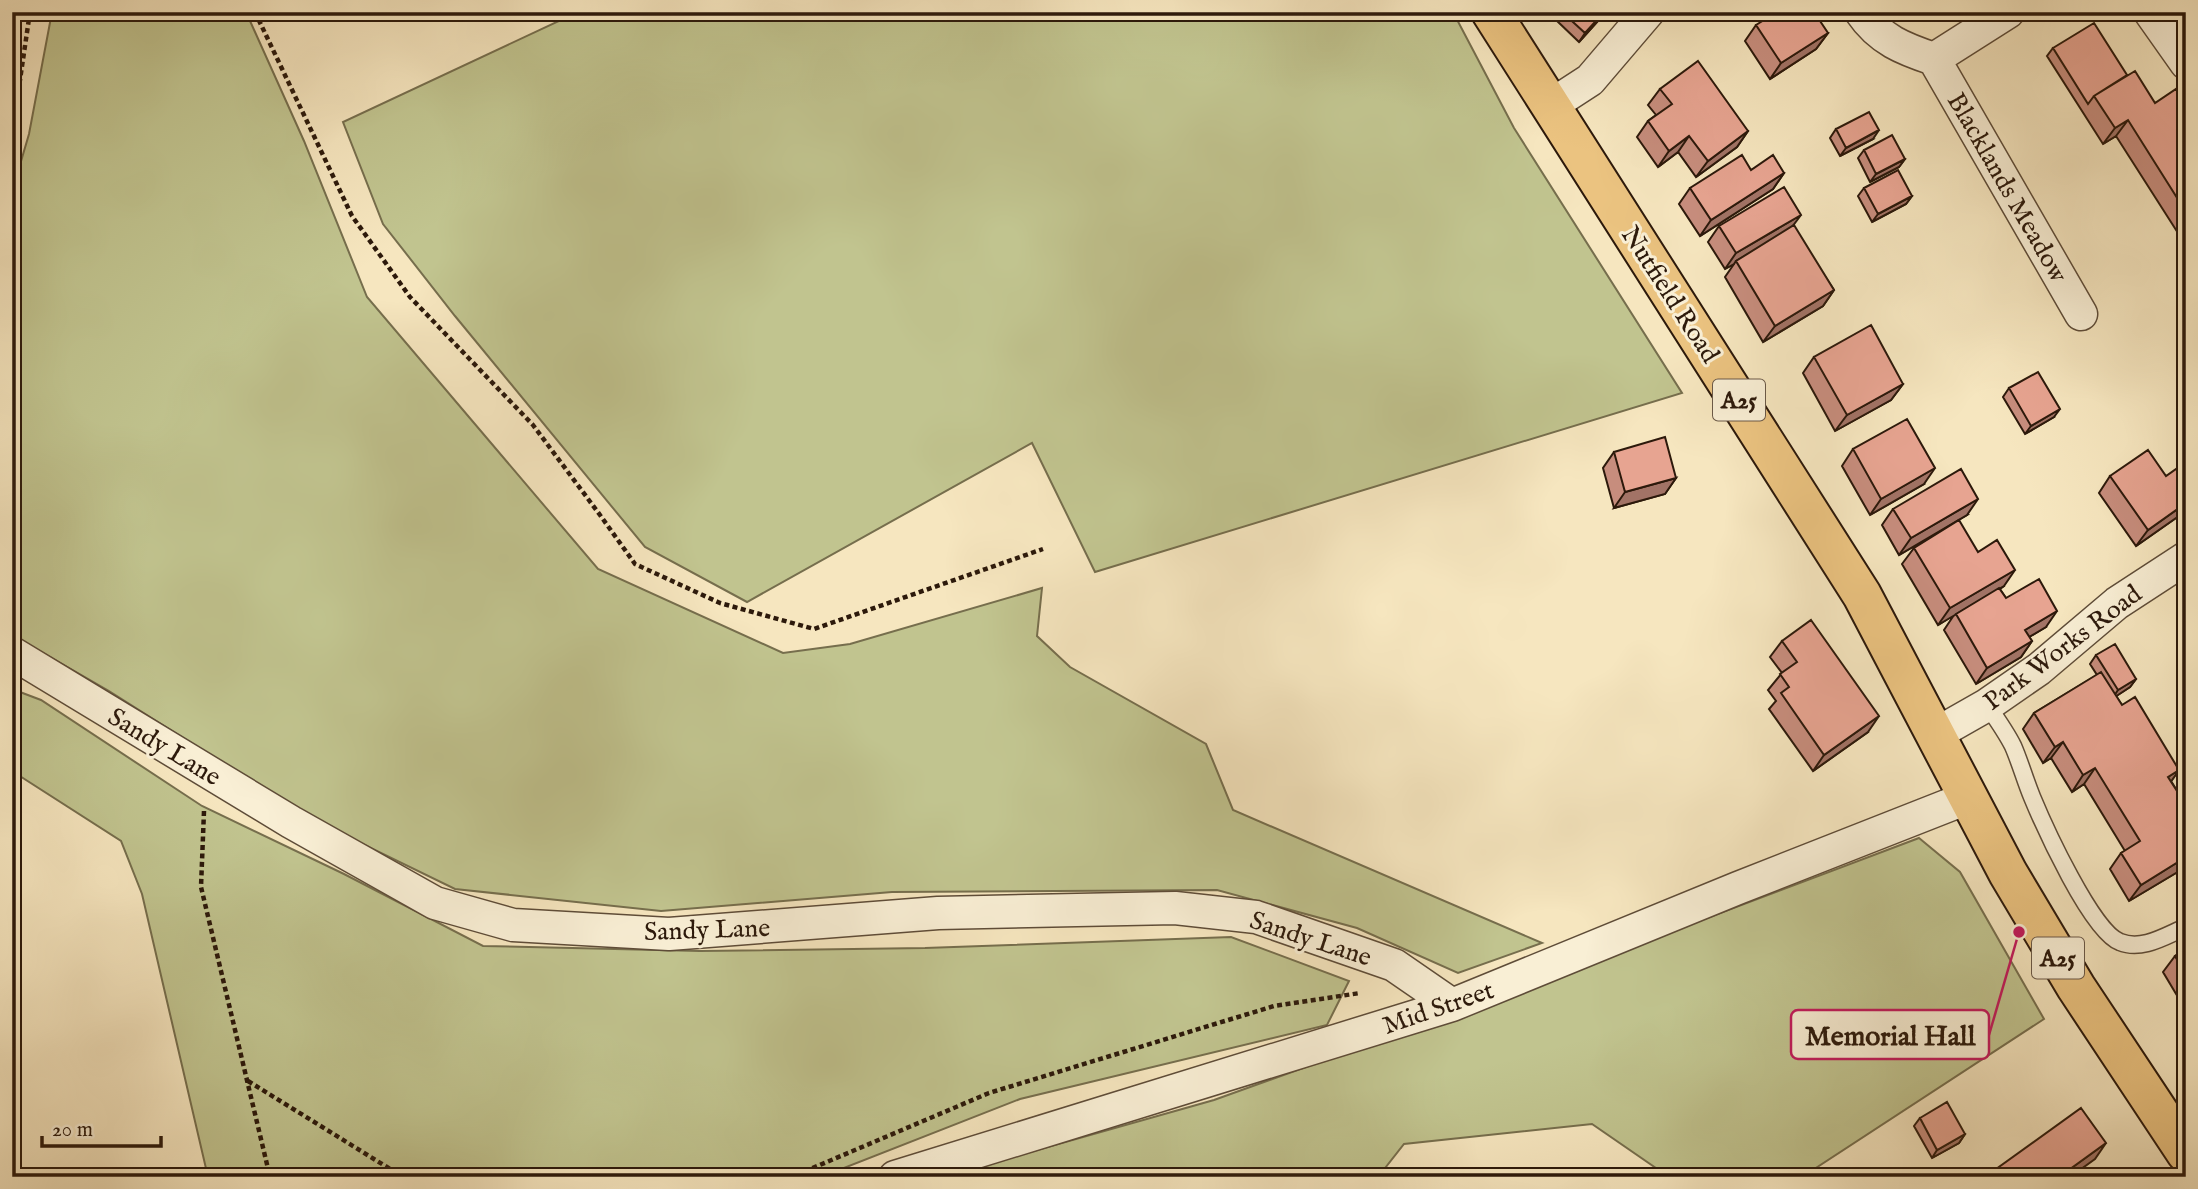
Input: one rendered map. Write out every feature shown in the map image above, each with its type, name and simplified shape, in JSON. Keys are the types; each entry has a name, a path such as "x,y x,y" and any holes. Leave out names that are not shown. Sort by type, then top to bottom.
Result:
{"main road":[{"name":"Nutfield Road","path":"1491,12 1862,595 1967,798"},
{"name":"A25","path":"1967,798 2076,987 2186,1153"}],"street":[{"path":"1550,106 1590,80 1648,12"},
{"path":"1861,12 1880,34 1895,45 1934,59 2008,12"},
{"path":"2150,12 2186,63"},
{"name":"Blacklands Meadow","path":"1934,59 2081,314"},
{"name":"Park Works Road","path":"1936,734 1987,705 2039,669 2117,603 2186,558"},
{"name":"Sandy Lane","path":"12,653 205,770 435,904 513,925 669,934 939,913 1175,908 1256,917 1357,952 1394,965 1452,1005"},
{"name":"Mid Street","path":"895,1177 1452,1005 1967,798"}],"lane":[{"path":"1987,705 2012,743 2031,796 2055,846 2089,910 2108,936 2119,942 2138,946 2186,927"}],"path":[{"path":"12,134 30,12"},
{"path":"255,12 352,216 410,297 533,425 635,565 720,603 814,629 1042,550"},
{"path":"205,770 201,887 270,1177"},
{"path":"798,1177 808,1170 989,1093 1274,1006 1371,991"},
{"path":"247,1080 403,1177"}],"green space":[{"path":"52,12 246,12 304,141 367,297 598,569 783,653 850,644 1042,588 1037,636 1070,667 1206,744 1233,810 1542,943 1458,973 1357,928 1217,890 892,892 661,911 455,889 311,819 109,691 12,635 12,192 29,134"},
{"path":"578,12 1453,12 1514,128 1682,393 1095,572 1032,443 747,602 645,547 383,224 343,122"},
{"path":"12,689 41,700 202,806 344,874 483,946 700,951 925,948 1231,937 1349,981 1327,1025 1020,1099 821,1177 208,1177 142,894 121,841 12,771"},
{"path":"1919,838 1960,872 2044,1019 1802,1177 1669,1177 1592,1124 1404,1144 1378,1177 942,1177 1214,1100 1445,1017"}],"building":[{"path":"1562,12 1604,12 1585,33"},
{"path":"1777,12 1814,12 1828,33 1781,63 1756,25"},
{"path":"2094,23 2127,75 2094,96 2088,104 2053,48"},
{"path":"1698,61 1748,131 1708,161 1689,136 1669,151 1648,121 1672,104 1660,89"},
{"path":"2135,71 2155,103 2176,89 2186,104 2186,212 2128,120 2115,128 2094,96"},
{"path":"1869,112 1879,130 1846,148 1836,129"},
{"path":"1892,135 1905,159 1876,174 1864,150"},
{"path":"1742,155 1751,170 1773,155 1784,173 1711,220 1690,188"},
{"path":"1898,170 1912,196 1878,214 1864,188"},
{"path":"1784,187 1801,215 1736,253 1719,226"},
{"path":"1794,225 1834,290 1775,326 1736,261"},
{"path":"1871,325 1903,384 1847,415 1814,357"},
{"path":"2038,372 2060,409 2031,426 2009,388"},
{"path":"1907,419 1935,468 1881,499 1853,449"},
{"path":"1665,437 1676,478 1625,492 1614,452"},
{"path":"2148,450 2166,476 2186,462 2186,503 2148,530 2110,476"},
{"path":"1961,469 1978,499 1911,538 1893,509"},
{"path":"1959,520 1978,552 1997,540 2015,570 1950,608 1914,548"},
{"path":"2039,579 2057,611 2025,630 2032,641 1987,668 1956,614 1999,588 2006,598"},
{"path":"1811,620 1879,716 1824,755 1781,693 1789,687 1780,674 1797,662 1782,641"},
{"path":"2115,644 2136,679 2118,690 2096,655"},
{"path":"2101,672 2122,705 2135,697 2179,770 2168,777 2186,805 2186,857 2141,885 2121,853 2140,841 2095,768 2083,775 2063,742 2055,747 2034,713"},
{"path":"2186,949 2186,975 2175,956"},
{"path":"1947,1102 1965,1134 1937,1150 1920,1118"},
{"path":"2081,1108 2106,1143 2059,1177 1985,1177"}],"place":[{"name":"Memorial Hall","path":"2019,932"}]}
